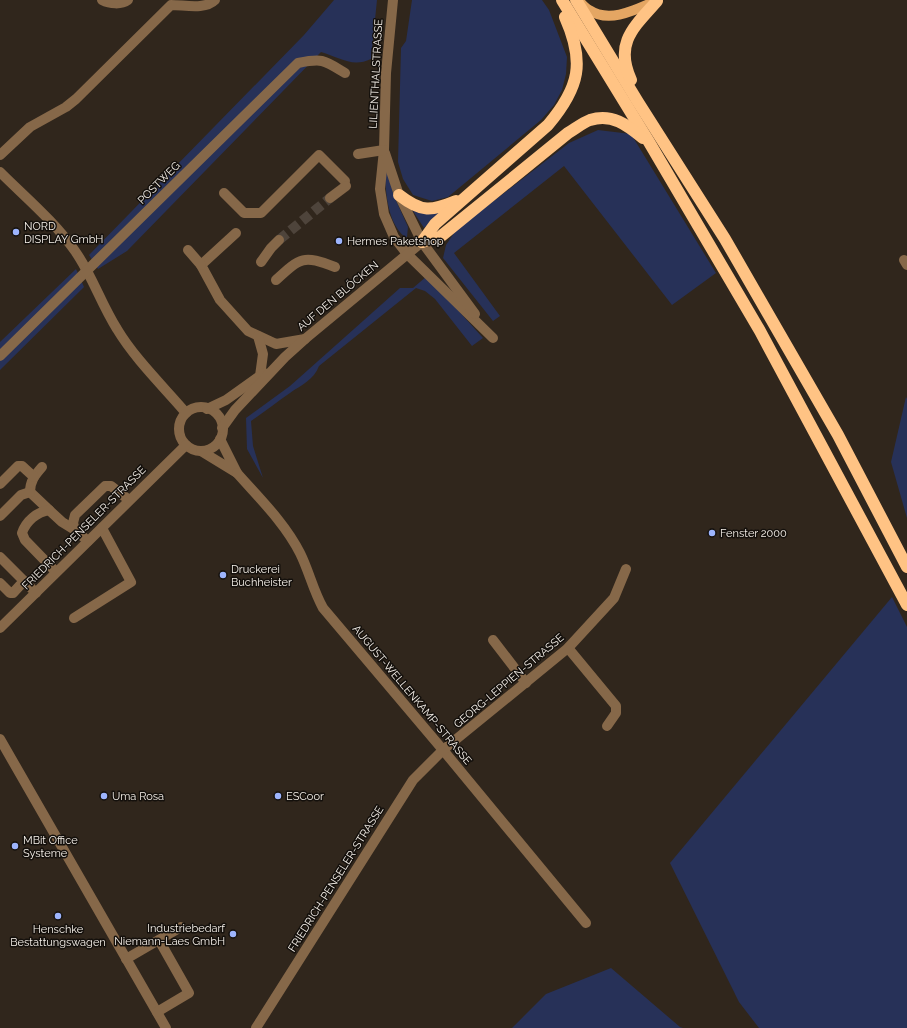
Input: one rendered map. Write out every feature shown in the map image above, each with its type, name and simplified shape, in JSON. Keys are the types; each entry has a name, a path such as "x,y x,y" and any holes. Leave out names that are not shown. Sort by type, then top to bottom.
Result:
{"highway":[{"path":"562,0 649,142 760,331 907,605"},
{"path":"422,242 435,224 548,125 562,109 571,93 576,74 577,55 573,36 564,14 562,0"},
{"path":"577,0 638,102 725,239 768,312 838,435 907,567"},
{"path":"638,102 637,92 626,68 624,53 632,28 658,0"},
{"path":"422,242 440,238 568,133 589,120 606,117 619,120 649,142"},
{"path":"399,195 418,207 427,208 437,208 463,200"}],"main road":[{"path":"577,0 589,10 599,15 611,17 626,13 658,0"}],"street":[{"path":"102,0 107,3 124,3 128,0"},
{"path":"0,153 30,127 76,99 174,3 201,7 211,4 215,0"},
{"name":"LILIENTHALSTRASSE","path":"393,0 388,40 384,150 380,189 384,214 394,237 407,254"},
{"name":"POSTWEG","path":"0,356 298,63 313,60 325,61 345,73"},
{"path":"358,154 384,150"},
{"name":"LILIENTHALSTRASSE","path":"384,150 399,195 422,242"},
{"path":"224,193 244,213 261,213 318,155 345,184 330,198"},
{"path":"0,172 56,228 74,250 88,270 117,328 131,348 186,413 179,425 181,439 186,445 196,451 209,450 216,445 220,439"},
{"path":"201,265 236,233"},
{"path":"261,262 279,240"},
{"path":"407,254 493,338 422,242"},
{"name":"AUF DEN BLÖCKEN","path":"220,439 222,428 235,410 285,357 422,242"},
{"path":"188,250 201,265 220,300 248,331 276,344 305,339"},
{"path":"276,280 294,263 304,260 316,260 335,267"},
{"path":"258,336 263,354 260,376"},
{"name":"AUF DEN BLÖCKEN","path":"186,413 193,409 207,408 226,400 285,357"},
{"path":"207,408 218,416 221,421 222,428"},
{"name":"AUGUST-WELLENKAMP-STRASSE","path":"220,439 238,472 291,539 300,554 316,596 323,608 444,750 586,923"},
{"name":"FRIEDRICH-PENSELER-STRASSE","path":"0,628 186,445"},
{"name":"AUGUST-WELLENKAMP-STRASSE","path":"201,451 238,472"},
{"path":"0,484 18,466 22,466 34,477"},
{"path":"42,467 30,485 30,492 62,522 75,530 88,541"},
{"path":"75,530 73,524 75,515 105,486 111,486 129,500"},
{"path":"0,516 21,495 30,492"},
{"path":"48,510 41,511 36,515 24,527 22,533 30,546 56,572"},
{"path":"74,618 131,582 102,528"},
{"path":"0,557 36,593"},
{"name":"GEORG-LEPPIEN-STRASSE","path":"444,750 568,648 614,598 626,569"},
{"path":"0,583 10,593 13,593 24,581"},
{"path":"492,640 526,683"},
{"path":"568,648 616,706 616,713 607,726"},
{"path":"0,739 166,1028"},
{"name":"FRIEDRICH-PENSELER-STRASSE","path":"256,1028 413,780 444,750"},
{"path":"126,959 181,927"},
{"path":"157,1012 189,993 159,940"}],"shaded area":[{"path":"334,0 377,0 371,59 352,62 321,52 127,251 98,269 89,255 304,35"},
{"path":"412,0 542,0 549,10 567,57 566,74 562,90 554,105 541,120 448,197 432,201 413,195 403,179 398,162 401,48 406,41"},
{"path":"598,130 631,134 716,273 672,305 564,166 454,253 500,316 493,321 443,258 446,245 456,230 569,143"},
{"path":"385,165 394,196 408,227 407,237 405,237 399,230 390,213 386,193"},
{"path":"411,208 441,212 424,228"},
{"path":"76,269 84,287 0,370 0,342"},
{"path":"427,276 483,338 472,346 435,299 425,291 416,288 319,366 314,375 307,382 251,421 253,446 263,478 247,449 246,418 290,386 400,288 413,288"},
{"path":"906,397 907,399 907,518 891,462"},
{"path":"892,597 907,627 907,1028 759,1028 739,1002 670,863"},
{"path":"611,968 683,1028 512,1028 546,994"}],"tunnel":[{"path":"279,240 330,198"}],"place":[{"name":"NORD DISPLAY GmbH","path":"16,232"},
{"name":"Hermes Paketshop","path":"339,241"},
{"name":"Fenster 2000","path":"712,533"},
{"name":"Druckerei Buchheister","path":"223,575"},
{"name":"Uma Rosa","path":"104,796"},
{"name":"ESCoor","path":"278,796"},
{"name":"MBit Office Systeme","path":"15,846"},
{"name":"Henschke Bestattungswagen","path":"58,916"},
{"name":"Industriebedarf Niemann-Laes GmbH","path":"233,934"}]}
